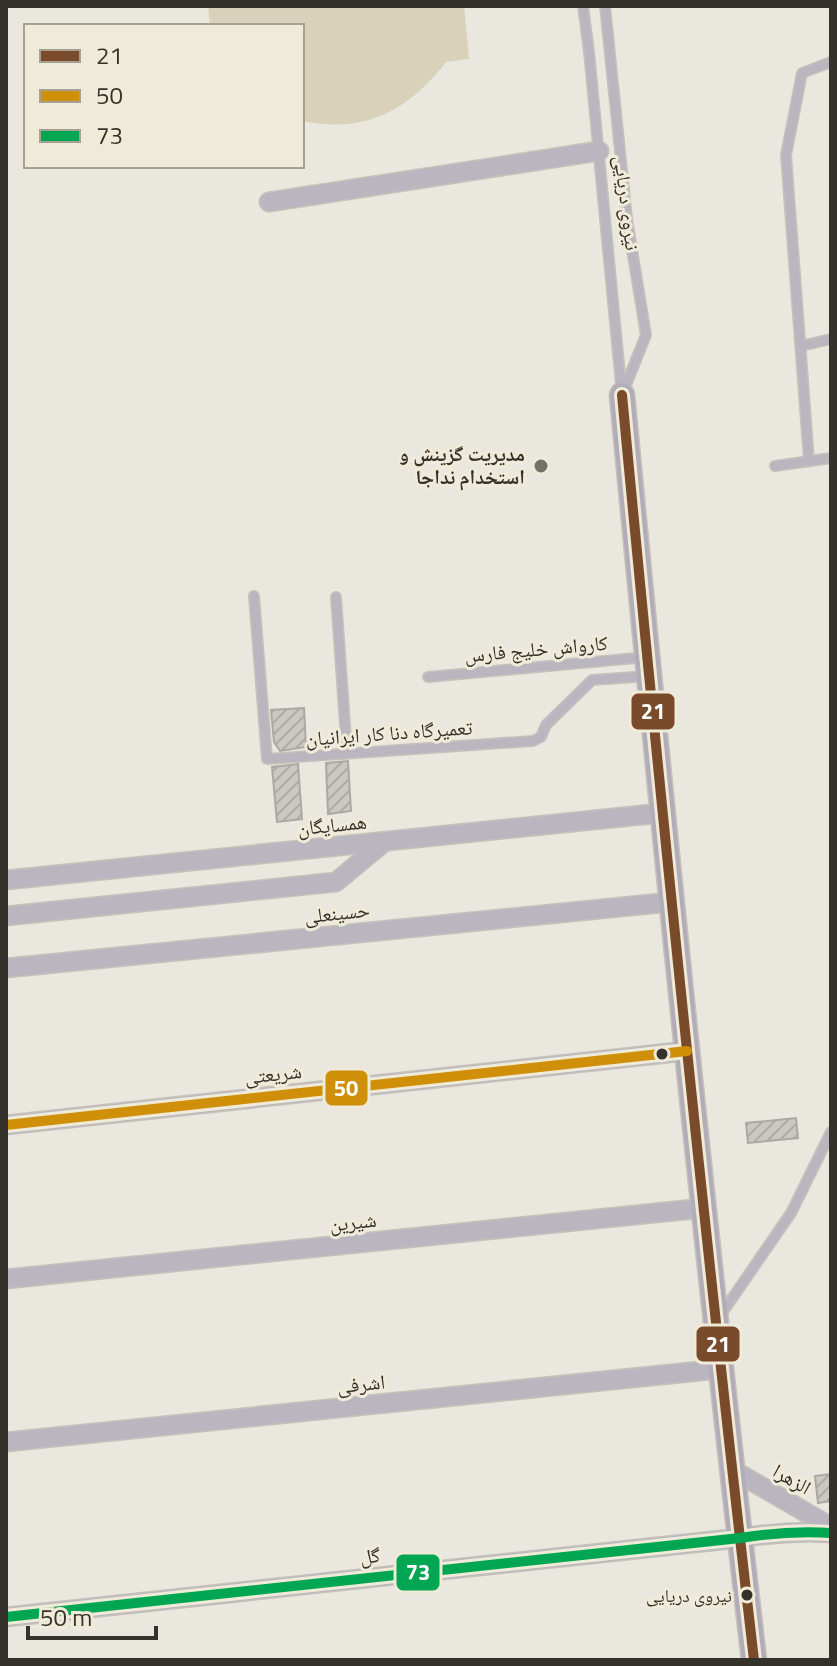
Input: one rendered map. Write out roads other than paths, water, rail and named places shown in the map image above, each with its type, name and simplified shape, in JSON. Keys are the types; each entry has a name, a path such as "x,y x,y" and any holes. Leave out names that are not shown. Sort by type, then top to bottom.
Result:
{"main road":[{"name":"نیروی دریایی","path":"622,395 671,902 754,1660"}],"street":[{"path":"269,202 599,151"},
{"name":"همسایگان","path":"6,880 662,813"},
{"path":"6,916 336,882 384,842"},
{"name":"حسینعلی","path":"6,968 671,902"},
{"name":"شریعتی","path":"6,1125 687,1051"},
{"name":"شیرین","path":"6,1279 704,1208"},
{"name":"اشرفی","path":"6,1442 720,1369"},
{"name":"الزهرا","path":"731,1469 831,1527"},
{"name":"گل","path":"6,1617 785,1532 831,1533"}],"lane":[{"name":"نیروی دریایی","path":"583,6 622,395"},
{"name":"نیروی دریایی","path":"605,6 627,219 646,335 622,395"},
{"path":"809,461 786,155 802,73 831,62"},
{"path":"801,346 831,339"},
{"path":"775,466 831,458"},
{"name":"تعمیرگاه دنا کار ایرانیان","path":"254,596 267,759 533,741 541,737 546,725 592,680 648,667"},
{"path":"336,597 347,753"},
{"name":"کارواش خلیج فارس","path":"428,677 648,667"},
{"path":"716,1322 791,1213 831,1132"}],"place":[{"name":"مدیریت گزینش و استخدام نداجا","path":"541,466"},
{"name":"نیروی دریایی","path":"747,1595"}]}
